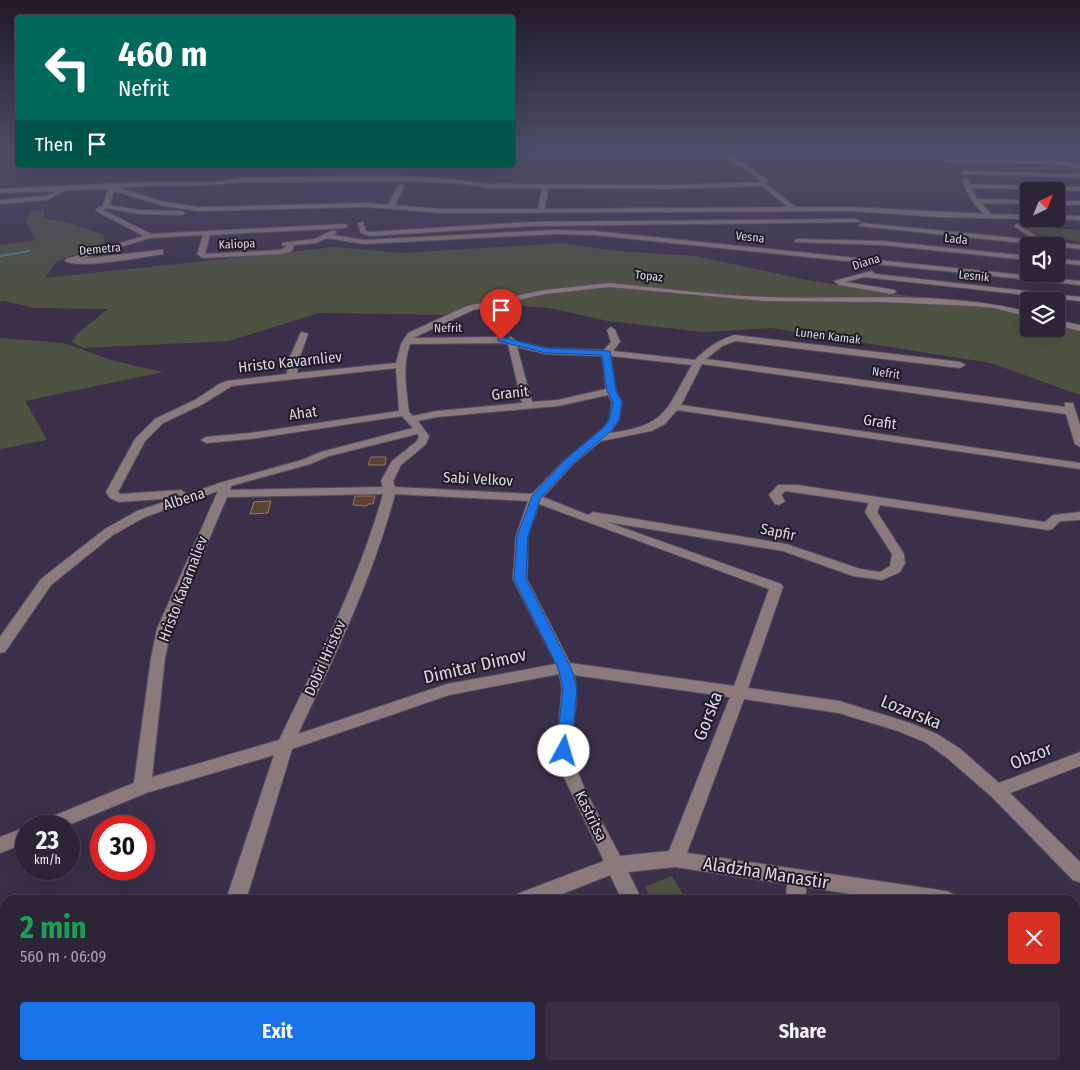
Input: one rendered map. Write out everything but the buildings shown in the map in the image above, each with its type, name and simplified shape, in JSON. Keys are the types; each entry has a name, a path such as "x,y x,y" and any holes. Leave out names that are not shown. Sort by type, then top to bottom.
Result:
{"street":[{"path":"105,206 106,202"},
{"path":"159,202 176,206 218,209 376,206 440,211 793,208 1020,217"},
{"path":"389,207 394,202"},
{"path":"541,211 542,202"},
{"path":"785,202 793,208"},
{"path":"977,202 989,216"},
{"path":"1065,203 1080,203"},
{"path":"218,209 206,212 155,213 105,206 98,210 150,236 345,226"},
{"path":"327,236 365,218 376,206"},
{"path":"842,209 860,223 888,250"},
{"path":"640,210 642,223 652,233 649,238"},
{"path":"1065,217 1080,218"},
{"path":"365,218 363,232 370,234 530,224 860,223 1020,241"},
{"path":"1017,226 1034,237"},
{"name":"Vesna","path":"327,236 364,242 554,232 594,233 1080,283"},
{"name":"Kaliopa","path":"207,233 202,256 281,252 289,249 287,243 316,241 327,236"},
{"name":"Demetra","path":"150,236 69,261 87,262 160,252"},
{"name":"Lada","path":"797,241 882,243 1020,257"},
{"path":"1065,246 1080,247"},
{"path":"894,256 900,263"},
{"path":"1065,262 1080,263"},
{"name":"Diana","path":"892,292 851,286 838,283 838,281 865,275 900,263"},
{"path":"978,272 978,296 994,306"},
{"name":"Lesnik","path":"865,275 1080,299"},
{"name":"Topaz","path":"407,341 411,335 470,308 545,292 609,285 764,299 884,300 994,306 1020,313"},
{"path":"1065,324 1080,328"},
{"name":"Kastritsa","path":"611,330 616,342 606,354 611,391 617,402 614,420 607,430 569,462 535,498 522,536 520,579 565,668 570,688 564,751 568,769 630,895"},
{"path":"292,376 294,359 304,334"},
{"name":"Lunen Kamak","path":"698,362 726,340 735,338 960,365"},
{"path":"511,340 528,406"},
{"name":"Nefrit","path":"407,341 511,340 525,346 546,351 607,352 1069,408 1080,444"},
{"path":"407,341 400,365 411,421"},
{"path":"596,438 640,431 661,422 672,411 698,362"},
{"name":"Hristo Kavarnliev","path":"225,489 127,498 114,496 112,492 140,439 159,421 199,402 222,386 230,383 400,365"},
{"name":"Granit","path":"411,421 437,414 558,403 611,391"},
{"name":"Grafit","path":"672,411 1080,466"},
{"name":"Ahat","path":"206,440 411,421"},
{"name":"Albena","path":"0,648 46,582 109,532 141,514 225,489 325,454 396,437 411,421"},
{"name":"Dobri Hristov","path":"238,895 285,745 332,644 378,534 390,490 387,480 396,464 422,442 424,436 411,421"},
{"path":"779,501 776,494 782,487 1048,526 1057,518 1080,516"},
{"name":"Sabi Velkov","path":"225,489 390,490 535,498 573,514 776,586"},
{"name":"Hristo Kavarnaliev","path":"142,788 158,658 164,629 225,489"},
{"name":"Sapfir","path":"573,514 616,519 786,548 858,573 882,576 895,569 898,563 898,554 871,512 876,502"},
{"name":"Gorska","path":"675,859 739,692 776,586"},
{"name":"Dimitar Dimov","path":"74,815 142,788 285,745 447,690 565,668 739,692"},
{"name":"Lozarska","path":"739,692 839,708 904,727 931,738 953,753 997,791 1080,874"},
{"name":"Obzor","path":"997,791 1080,759"},
{"path":"0,845 15,839"},
{"name":"Aladzha Manastir","path":"537,895 615,865 675,859 914,895"},
{"path":"796,895 797,877"}],"green space":[{"path":"44,209 44,218 73,224 104,235 105,243 56,262 45,278 335,247 402,253 562,243 617,251 695,256 807,280 1020,313 1020,337 1065,337 1065,324 1080,327 1080,395 991,363 771,328 703,332 608,321 549,308 521,306 482,305 448,315 319,313 229,341 83,348 72,342 77,334 108,309 35,308 0,302 0,245 36,240 26,222 31,212"},
{"path":"1020,228 1080,230 1080,242 1065,239 1065,237 1053,237 1026,232"},
{"path":"0,338 64,343 114,361 163,372 25,401 47,440 0,449"},
{"path":"672,876 683,895 649,895 645,887"}],"waterway":[{"path":"0,256 29,251"}],"route":[{"path":"501,340 511,340 525,346 546,351 607,352 611,391 617,402 614,420 607,430 569,462 535,498 522,536 520,579 565,668 570,688 564,751"}]}
